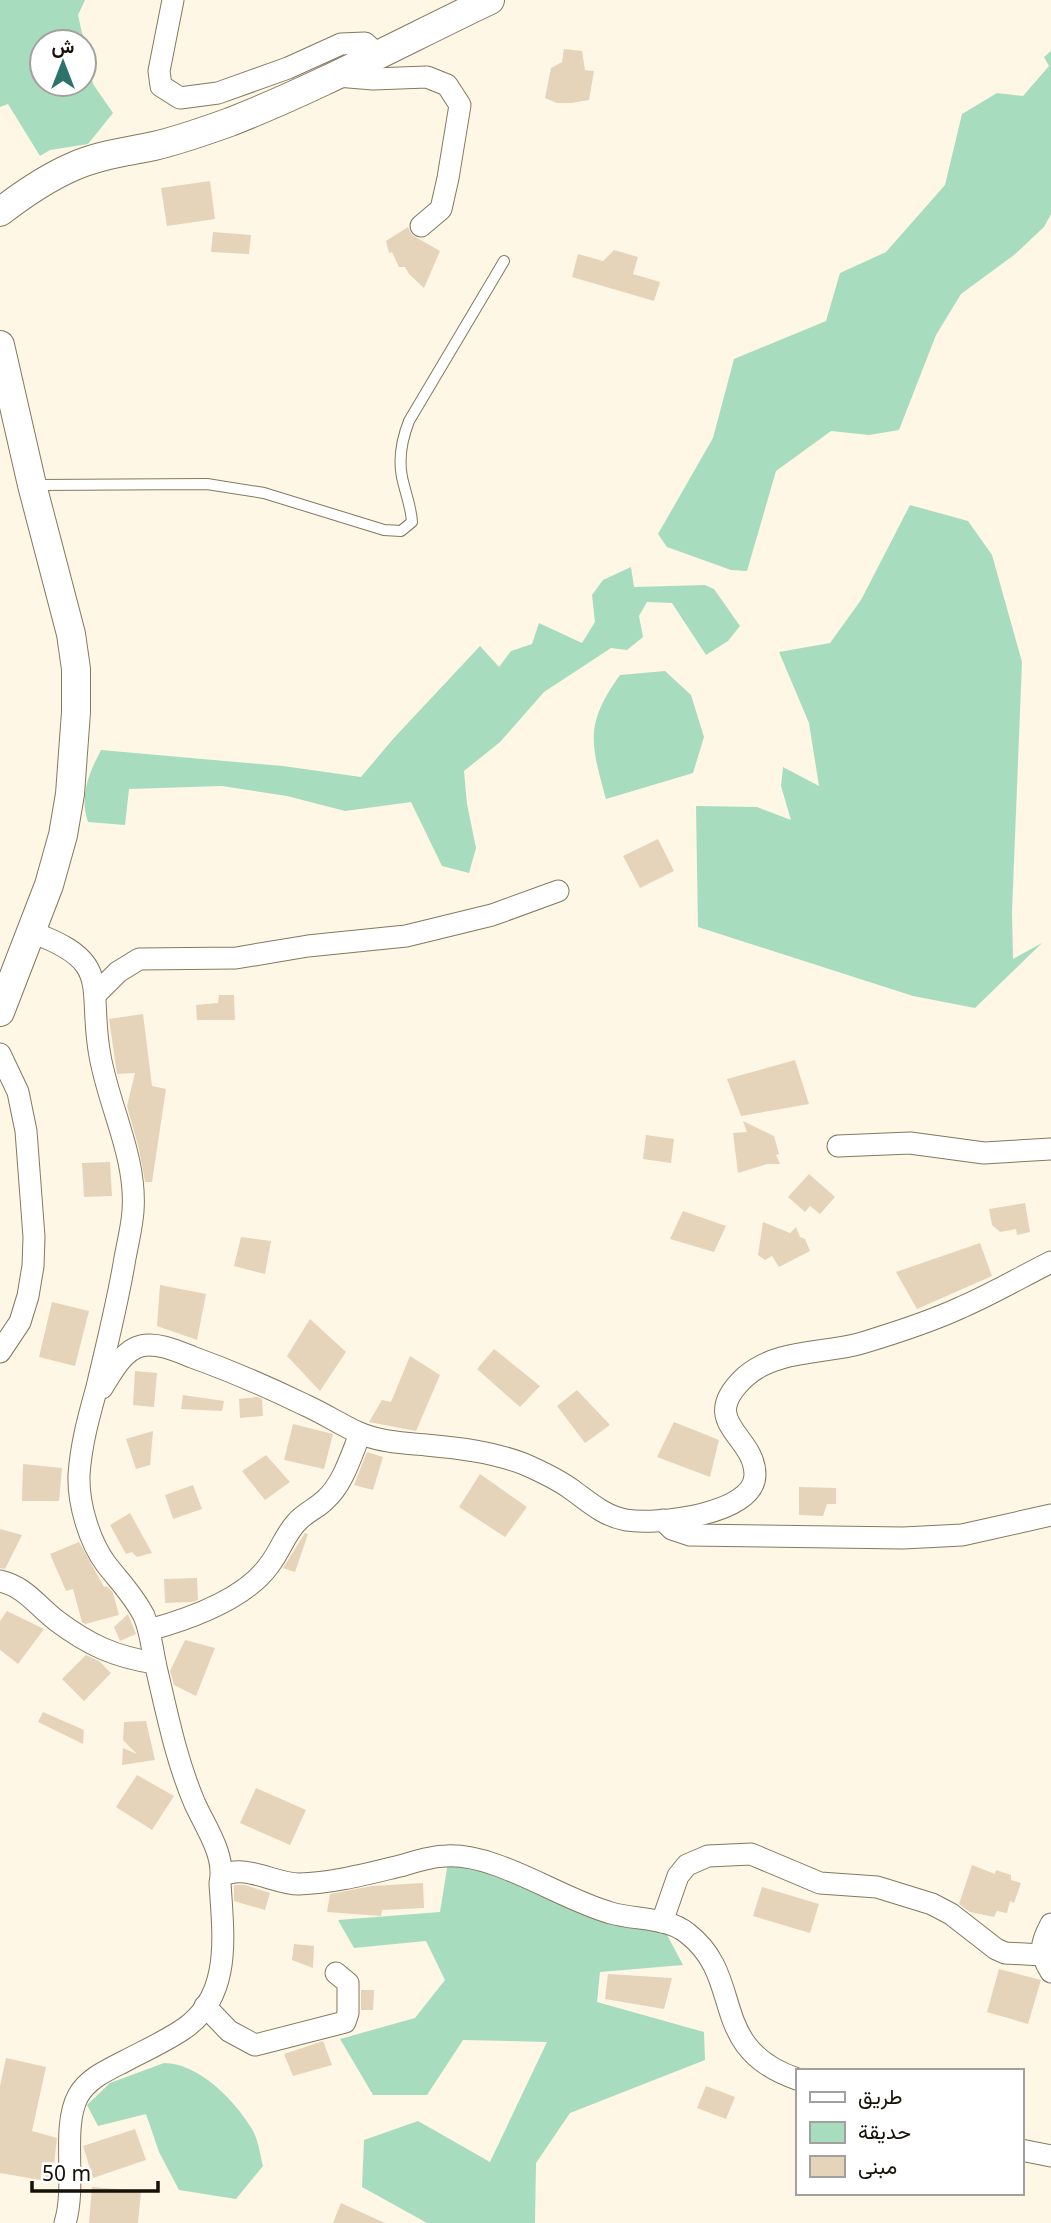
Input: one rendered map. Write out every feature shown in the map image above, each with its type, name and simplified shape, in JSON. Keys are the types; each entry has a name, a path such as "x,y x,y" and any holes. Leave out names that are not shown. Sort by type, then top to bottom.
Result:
{"street":[{"path":"173,0 159,71 161,86 180,98 218,93 288,68 341,44 365,43 378,55"},
{"path":"0,212 72,167 108,155 157,146 197,134 299,93 490,0"},
{"path":"335,76 373,79 427,76 447,85 460,105 449,177 441,209 421,226"},
{"path":"0,345 32,485 71,634 76,669 70,794 63,835 49,885 0,1012"},
{"path":"96,994 118,972 139,959 236,958 308,946 406,936 492,915 558,891"},
{"path":"31,932 73,951 83,960 92,977 96,994 99,1050 128,1158 133,1188 133,1211 118,1298 80,1457 79,1485 82,1504 99,1553 130,1591 149,1630 183,1773 217,1851 222,1876 220,1883 224,1945 221,1971 214,1993 194,2021 103,2072 79,2094 72,2118 71,2189 65,2223"},
{"path":"0,1054 18,1092 23,1118 34,1237 33,1266 24,1309 20,1322 0,1352"},
{"path":"838,1146 891,1142 984,1153 1051,1149"},
{"path":"93,1402 130,1350 150,1345 173,1350 228,1370 307,1405 360,1434 396,1443 446,1447 502,1457 527,1465 598,1510 619,1518 631,1521 663,1520 698,1515 721,1508 745,1496 751,1488 755,1475 752,1462 727,1419 726,1407 729,1397 745,1377 764,1363 861,1343 916,1324 960,1308 1051,1262"},
{"path":"149,1630 190,1617 245,1589 261,1575 298,1520 326,1499 335,1488 360,1434"},
{"path":"663,1520 672,1530 690,1535 903,1538 962,1535 1051,1516"},
{"path":"0,1581 18,1587 64,1626 106,1651 124,1658 155,1663"},
{"path":"662,1922 678,1876 687,1866 708,1856 751,1854 820,1883 877,1887 910,1896 951,1914 1004,1953 1046,1963 1044,1939 1051,1924"},
{"path":"222,1876 239,1872 294,1884 310,1884 429,1858 461,1857 485,1862 601,1911 677,1926 687,1932 711,1958 733,2022 749,2052 767,2066 796,2078"},
{"path":"205,2006 229,2031 255,2045 345,2022 348,2013 348,1983 335,1973"},
{"path":"1023,2150 1051,2156"}],"lane":[{"path":"32,485 207,484 264,493 384,530 401,531 412,522 400,462 402,439 504,261"}],"green space":[{"path":"0,0 85,0 78,15 81,28 28,28 28,98 98,98 98,91 113,113 88,144 50,150 40,156 8,104 0,107"},
{"path":"1051,51 1051,214 1044,227 1014,255 961,294 936,335 899,430 869,435 831,431 776,471 747,571 731,570 667,547 658,534 713,438 734,359 826,321 840,273 886,252 945,185 962,114 997,93 1023,96 1049,66 1044,57"},
{"path":"910,505 968,521 992,555 1022,662 1012,912 1013,959 1042,943 975,1008 913,996 698,927 696,806 757,807 791,820 781,786 783,767 819,786 809,723 779,652 830,643 861,600"},
{"path":"631,567 634,587 705,585 714,589 740,626 728,641 706,655 672,603 647,602 639,616 643,637 627,650 611,648 544,692 500,742 464,771 467,804 476,848 469,873 442,866 411,802 345,811 287,796 222,786 129,789 125,825 88,822 85,794 89,776 101,750 283,766 361,777 480,646 499,667 511,651 532,644 539,623 582,643 595,622 592,595 603,580"},
{"path":"665,671 691,695 704,737 693,773 606,799 594,749 594,735 596,722 608,692 620,675"},
{"path":"464,1861 665,1931 683,1965 600,1972 597,2002 704,2032 705,2060 570,2113 536,2163 535,2223 427,2223 362,2187 364,2140 418,2121 490,2162 547,2042 463,2040 427,2095 373,2095 340,2039 415,2018 445,1980 426,1941 354,1948 338,1920 440,1912 448,1862"},
{"path":"164,2063 190,2069 203,2076 226,2096 252,2129 263,2166 236,2199 179,2190 159,2152 146,2114 98,2126 87,2105 110,2083"}],"building":[{"path":"564,49 582,51 585,70 594,71 589,100 557,103 545,98 551,68 562,62"},
{"path":"210,181 215,219 167,226 161,188"},
{"path":"408,227 412,235 440,251 424,288 405,267 399,267 392,252 389,253 386,241"},
{"path":"213,232 251,235 249,254 211,252"},
{"path":"614,250 638,257 633,274 660,282 654,301 572,277 578,254 603,261"},
{"path":"658,839 674,871 640,888 623,856"},
{"path":"219,995 234,995 235,1020 197,1020 196,1005 218,1003"},
{"path":"143,1014 152,1086 166,1089 152,1182 145,1182 127,1106 135,1073 117,1074 109,1019"},
{"path":"795,1060 809,1104 741,1116 727,1079"},
{"path":"743,1121 774,1136 780,1164 767,1164 738,1173 733,1133 747,1132"},
{"path":"646,1135 674,1139 671,1163 643,1159"},
{"path":"110,1162 112,1196 84,1197 82,1163"},
{"path":"809,1174 835,1197 820,1214 810,1206 805,1212 788,1197"},
{"path":"1025,1203 1030,1232 1017,1235 1016,1229 1000,1232 992,1225 989,1209"},
{"path":"683,1211 726,1226 714,1252 670,1239"},
{"path":"763,1222 790,1233 796,1227 810,1251 779,1267 772,1256 765,1260 758,1255"},
{"path":"241,1237 271,1241 265,1274 234,1266"},
{"path":"980,1243 992,1276 917,1309 896,1272"},
{"path":"160,1285 206,1294 197,1340 157,1326"},
{"path":"52,1302 89,1311 75,1366 39,1357"},
{"path":"310,1319 346,1352 320,1391 287,1356"},
{"path":"494,1349 540,1386 520,1407 477,1369"},
{"path":"410,1356 440,1375 416,1431 369,1422 382,1400 391,1402"},
{"path":"135,1371 157,1373 154,1407 133,1405"},
{"path":"577,1390 610,1425 585,1443 557,1406"},
{"path":"183,1395 224,1401 222,1411 181,1409"},
{"path":"239,1399 262,1399 263,1416 240,1418"},
{"path":"674,1422 719,1440 710,1477 657,1457"},
{"path":"293,1424 333,1434 324,1469 284,1460"},
{"path":"153,1431 150,1465 136,1469 126,1439"},
{"path":"367,1452 383,1457 373,1490 354,1485"},
{"path":"266,1455 290,1482 265,1500 242,1471"},
{"path":"23,1464 62,1468 59,1501 22,1501"},
{"path":"480,1474 527,1507 505,1537 459,1507"},
{"path":"193,1485 202,1509 173,1519 165,1495"},
{"path":"799,1487 836,1488 836,1504 827,1504 823,1516 799,1515"},
{"path":"130,1513 152,1553 137,1557 132,1552 126,1554 110,1525"},
{"path":"0,1529 22,1535 5,1569 0,1568"},
{"path":"305,1533 308,1534 295,1572 283,1568"},
{"path":"79,1542 104,1587 107,1586 113,1593 119,1615 85,1624 82,1622 73,1589 66,1591 50,1554"},
{"path":"197,1578 198,1600 165,1603 164,1579"},
{"path":"7,1611 44,1629 18,1664 0,1650 0,1621"},
{"path":"128,1614 136,1634 120,1641 114,1627"},
{"path":"185,1640 215,1648 196,1696 174,1685 170,1671"},
{"path":"86,1655 99,1661 111,1673 84,1701 62,1679"},
{"path":"43,1712 84,1730 83,1744 38,1722"},
{"path":"146,1721 155,1760 122,1765 123,1748 137,1754 123,1740 124,1722"},
{"path":"137,1775 174,1796 152,1830 116,1807"},
{"path":"256,1788 306,1810 290,1845 240,1823"},
{"path":"972,1865 995,1874 996,1870 1011,1875 1011,1880 1021,1883 1014,1903 1010,1901 1007,1913 997,1911 994,1917 970,1912 959,1904"},
{"path":"423,1883 424,1908 382,1910 381,1916 327,1912 330,1894 372,1886"},
{"path":"234,1885 245,1885 270,1893 265,1910 234,1901"},
{"path":"762,1887 819,1904 810,1933 753,1916"},
{"path":"294,1944 314,1946 313,1968 292,1960"},
{"path":"999,1969 1041,1980 1028,2024 987,2012"},
{"path":"608,1974 672,1978 664,2009 605,1999"},
{"path":"361,1990 374,1990 373,2010 361,2010"},
{"path":"323,2041 332,2065 293,2076 284,2054"},
{"path":"6,2058 46,2067 32,2131 57,2138 52,2182 0,2173 0,2086"},
{"path":"706,2086 735,2097 726,2119 697,2108"},
{"path":"135,2129 146,2160 93,2178 83,2146"},
{"path":"92,2187 141,2191 138,2223 89,2223"},
{"path":"341,2203 385,2223 333,2223"}]}
